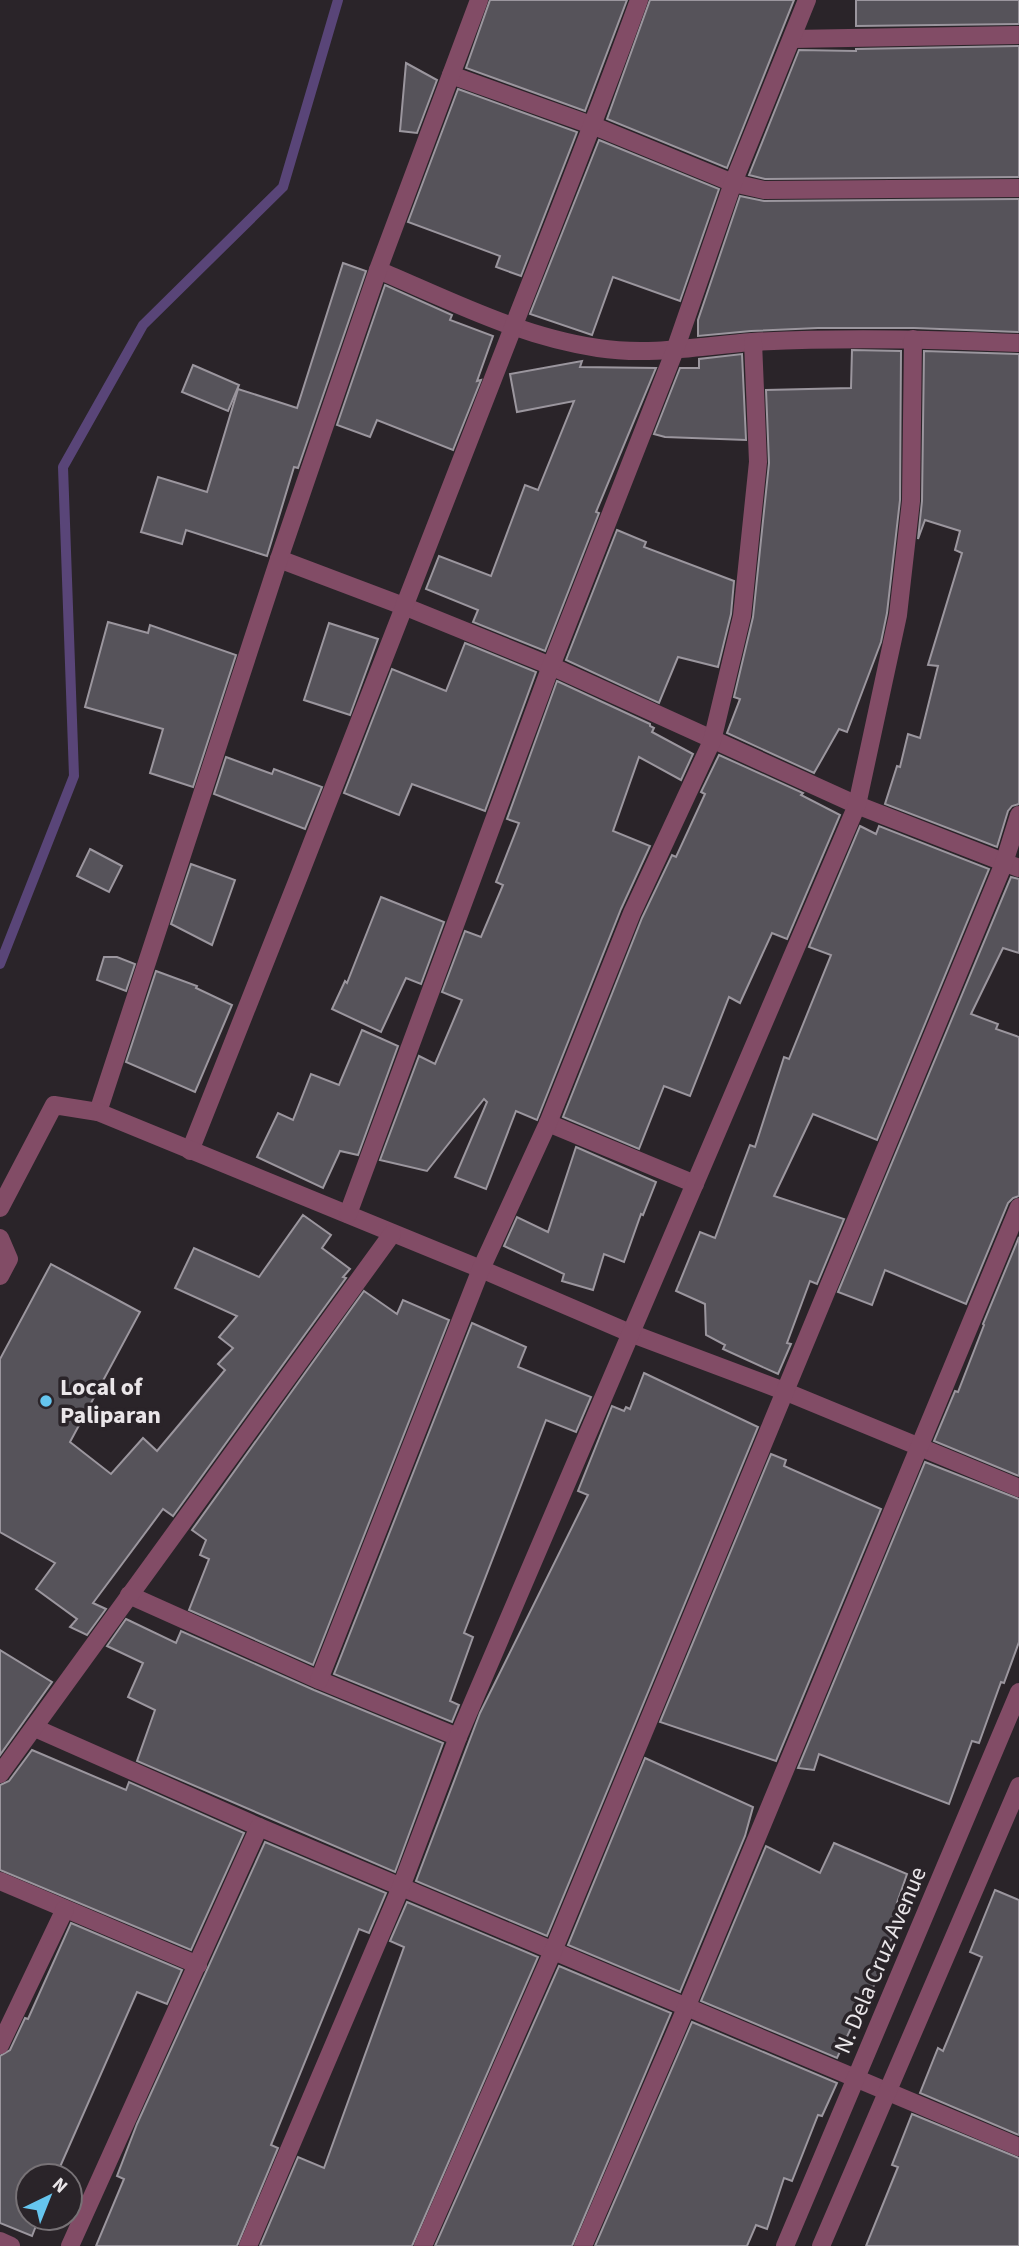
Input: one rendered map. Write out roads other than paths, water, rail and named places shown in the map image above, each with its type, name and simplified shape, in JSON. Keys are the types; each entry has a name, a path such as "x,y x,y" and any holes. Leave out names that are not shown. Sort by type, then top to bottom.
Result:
{"street":[{"path":"98,1112 279,559 377,270 478,0"},
{"path":"190,1151 407,607 513,328 594,126 639,0"},
{"path":"348,1214 551,666 675,350 733,183 807,0"},
{"path":"792,39 1019,35"},
{"path":"451,75 594,126 733,183 764,190 1019,188"},
{"path":"377,270 513,328 598,348 675,350 753,342 913,339 1019,342"},
{"path":"248,2246 401,1887 458,1737 857,805 898,615 911,501 913,339"},
{"path":"319,1680 481,1269 548,1123 632,913 712,741 742,616 758,462 753,342"},
{"path":"279,559 407,607 551,666 857,805 1011,865"},
{"path":"423,2246 553,1951 785,1391 1011,865 1019,815"},
{"path":"0,1208 54,1105 98,1112 630,1333 785,1391 1019,1488"},
{"path":"548,1123 695,1184"},
{"path":"583,2246 687,2008 1019,1207"},
{"path":"0,1774 393,1234"},
{"path":"0,1238 9,1259 0,1276"},
{"path":"129,1595 319,1680 458,1737"},
{"name":"N. Dela Cruz Avenue","path":"785,2246 1019,1692"},
{"path":"35,1728 260,1827 1019,2147"},
{"path":"821,2246 1019,1786"},
{"path":"71,2246 260,1827"},
{"path":"0,1881 198,1965"},
{"path":"0,2045 65,1909"},
{"path":"0,2241 11,2246"}],"waterway":[{"path":"0,964 74,776 63,467 143,325 283,187 338,0"}],"place":[{"name":"Local of Paliparan","path":"46,1401"}]}
